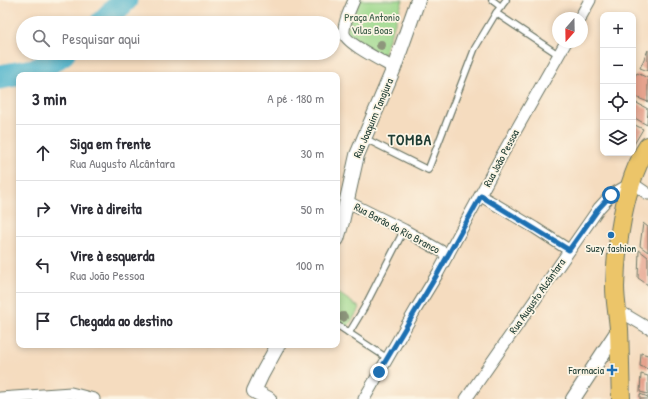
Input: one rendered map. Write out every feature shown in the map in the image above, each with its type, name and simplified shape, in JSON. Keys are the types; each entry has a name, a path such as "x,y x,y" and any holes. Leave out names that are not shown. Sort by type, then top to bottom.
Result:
{"main road":[{"path":"621,399 619,329 616,309 616,273 622,223 632,183 636,170 648,146"}],"street":[{"path":"354,0 344,28 346,38 358,47 394,68"},
{"name":"Rua Joaquim Tanajura","path":"340,226 356,155 394,68 418,0"},
{"path":"583,12 590,0"},
{"name":"Rua João Pessoa","path":"364,399 448,255 498,162 563,48"},
{"path":"632,183 648,194"},
{"name":"Rua Augusto Alcântara","path":"466,399 599,208 611,195 632,183"},
{"path":"481,196 569,250"},
{"name":"Rua Barão do Rio Branco","path":"346,201 404,230 448,255"},
{"path":"616,309 648,328"},
{"path":"573,399 619,329"},
{"path":"269,399 252,395 276,348"},
{"path":"0,398 30,398 57,393 71,393 94,399"}],"lane":[{"path":"492,0 501,7"},
{"path":"363,138 428,170 475,48 481,35 506,0"},
{"path":"496,13 559,55"},
{"path":"349,333 364,308 404,230"},
{"path":"340,327 387,358"}],"green space":[{"name":"Praça Antonio Vilas Boas","path":"357,0 403,0 383,56 345,34"},
{"path":"340,294 360,308 346,329 340,325"}],"building":[{"path":"648,50 648,71 640,68"},
{"path":"637,73 648,78 648,102 636,97"},
{"path":"636,103 648,109 647,125 636,119"},
{"path":"636,126 643,129 636,141"},
{"path":"643,223 648,227 648,252 640,246"},
{"path":"639,250 648,257 648,285 638,278"},
{"path":"641,353 648,355 648,369 640,366"},
{"path":"641,374 648,376 648,394 640,392"},
{"path":"640,394 648,397 648,399 640,399"}],"waterway":[{"path":"109,16 125,0"},
{"path":"27,72 38,70 53,60"},
{"path":"0,77 16,74"}],"place":[{"name":"Suzy fashion","path":"611,235"},
{"name":"Farmacia","path":"612,370"}],"district":[{"name":"TOMBA","path":"410,140"}],"route":[{"path":"379,372 438,273 481,196 569,250 599,208 611,195"}]}
